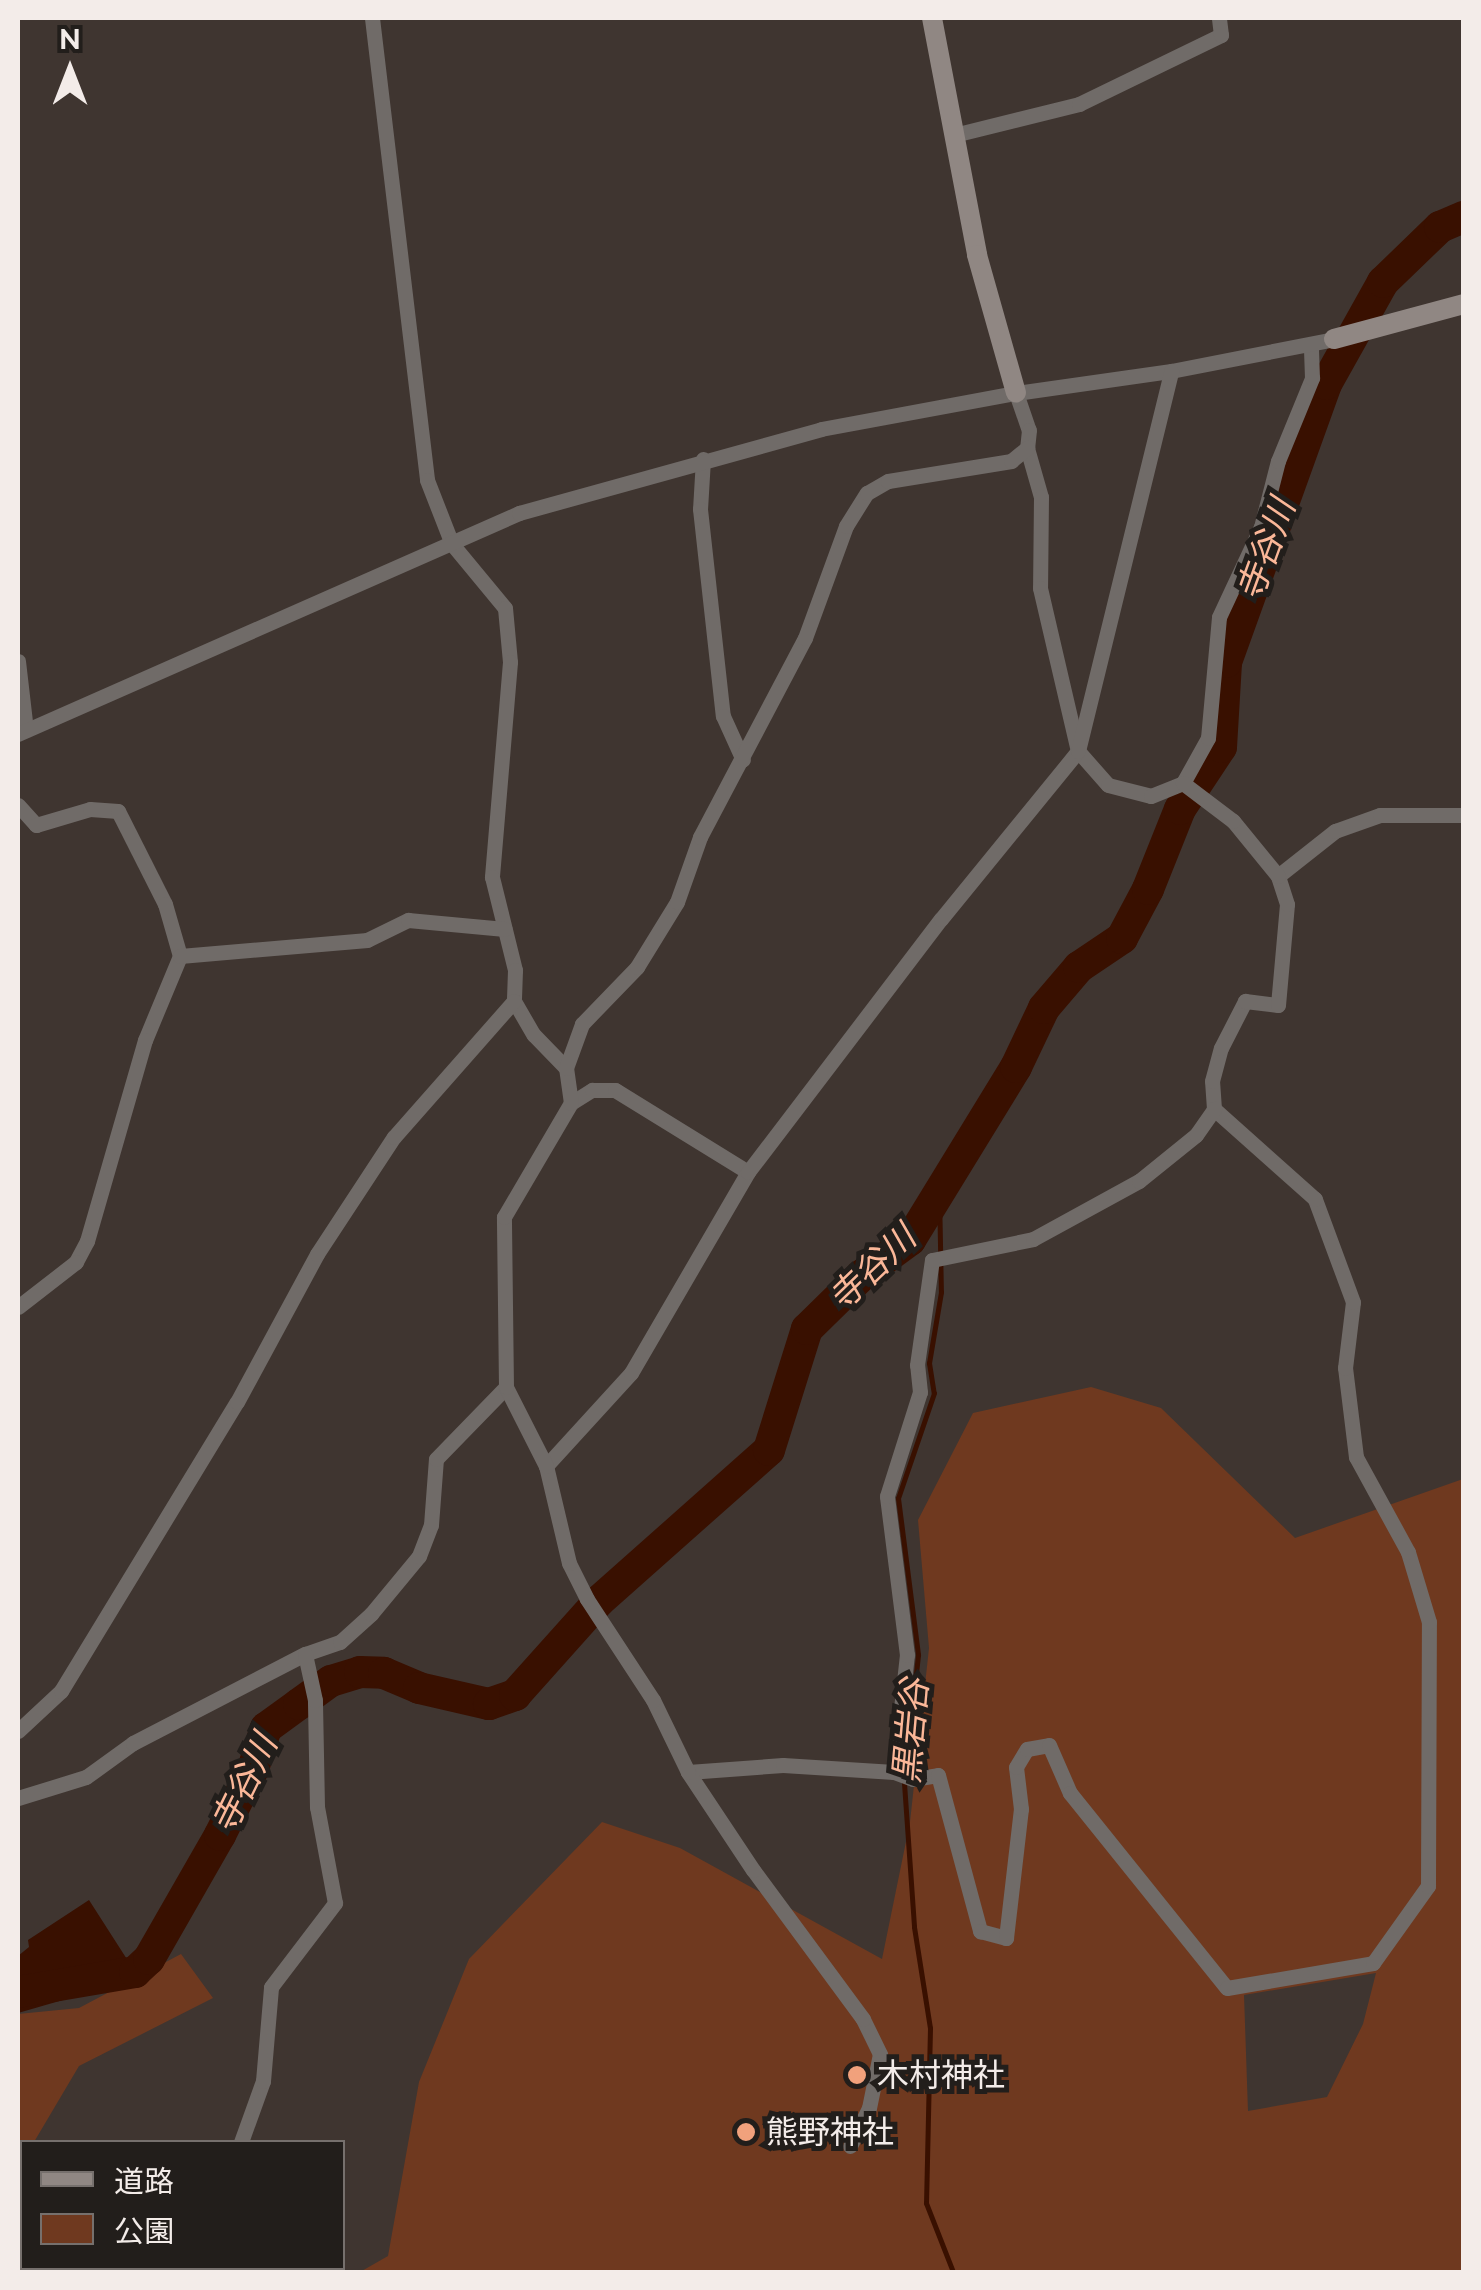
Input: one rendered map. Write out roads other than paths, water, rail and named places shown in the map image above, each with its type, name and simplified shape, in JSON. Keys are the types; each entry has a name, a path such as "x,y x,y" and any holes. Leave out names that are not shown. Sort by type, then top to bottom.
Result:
{"street":[{"path":"372,18 427,480 452,544 505,608 510,662 492,877 515,970 514,1001 534,1035 566,1068"},
{"path":"932,18 977,255 1028,430 1026,448 1042,497 1040,588 1078,751 1108,785 1151,796 1183,783 1208,738 1218,617 1261,528 1278,461 1312,378 1312,344"},
{"path":"954,135 1079,104 1221,36 1218,18"},
{"path":"18,661 22,732 519,514 703,459 821,429 1016,392 1171,372 1312,344 1464,304"},
{"path":"546,1466 631,1372 748,1172 941,918 1078,751 1171,372"},
{"path":"571,1103 566,1068 582,1024 636,967 677,902 700,838 806,638 846,526 867,493 888,481 1011,461 1026,448"},
{"path":"703,459 700,509 723,716 744,760"},
{"path":"894,1772 908,1655 886,1496 920,1392 917,1365 932,1260 1033,1239 1139,1180 1196,1136 1214,1110 1212,1081 1220,1048 1245,1000 1278,1005 1287,904 1278,876 1233,821 1183,783"},
{"path":"18,806 36,825 90,809 118,810 165,904 180,956 145,1040 87,1241 76,1262 18,1307"},
{"path":"1278,876 1335,831 1380,815 1464,815"},
{"path":"180,956 367,940 408,920 505,929"},
{"path":"18,1732 61,1691 237,1402 317,1254 394,1137 514,1001"},
{"path":"748,1172 615,1090 592,1090 571,1103 504,1216 506,1386 546,1466 569,1563 591,1606 653,1700 688,1772 753,1870 863,2018 880,2054 869,2108 850,2146"},
{"path":"688,1772 783,1764 894,1772 913,1778 938,1775 980,1931 1006,1938 1020,1809 1016,1767 1027,1749 1049,1745 1070,1793 1227,1988 1373,1963 1428,1886 1429,1622 1408,1552 1356,1458 1345,1368 1353,1302 1315,1199 1214,1110"},
{"path":"18,1798 86,1777 133,1744 306,1654 340,1642 419,1556 431,1525 436,1459 506,1386"},
{"path":"242,2140 262,2081 271,1987 335,1903 317,1807 314,1692 306,1654"}],"waterway":[{"name":"寺谷川","path":"18,1992 135,1972 149,1959 220,1835 253,1769 266,1728 299,1704 331,1681 360,1672 384,1673 419,1688 489,1704 515,1695 599,1601 769,1450 807,1329 861,1276 910,1240 1016,1067 1044,1008 1079,967 1122,938 1148,889 1180,809 1221,747 1226,662 1326,384 1383,282 1440,227 1464,217"},
{"name":"黒岩谷","path":"939,1192 941,1292 929,1363 934,1393 898,1498 918,1655 904,1783 914,1927 930,2028 926,2203 953,2272"}],"place":[{"name":"木村神社","path":"857,2075"},
{"name":"熊野神社","path":"746,2132"}]}
